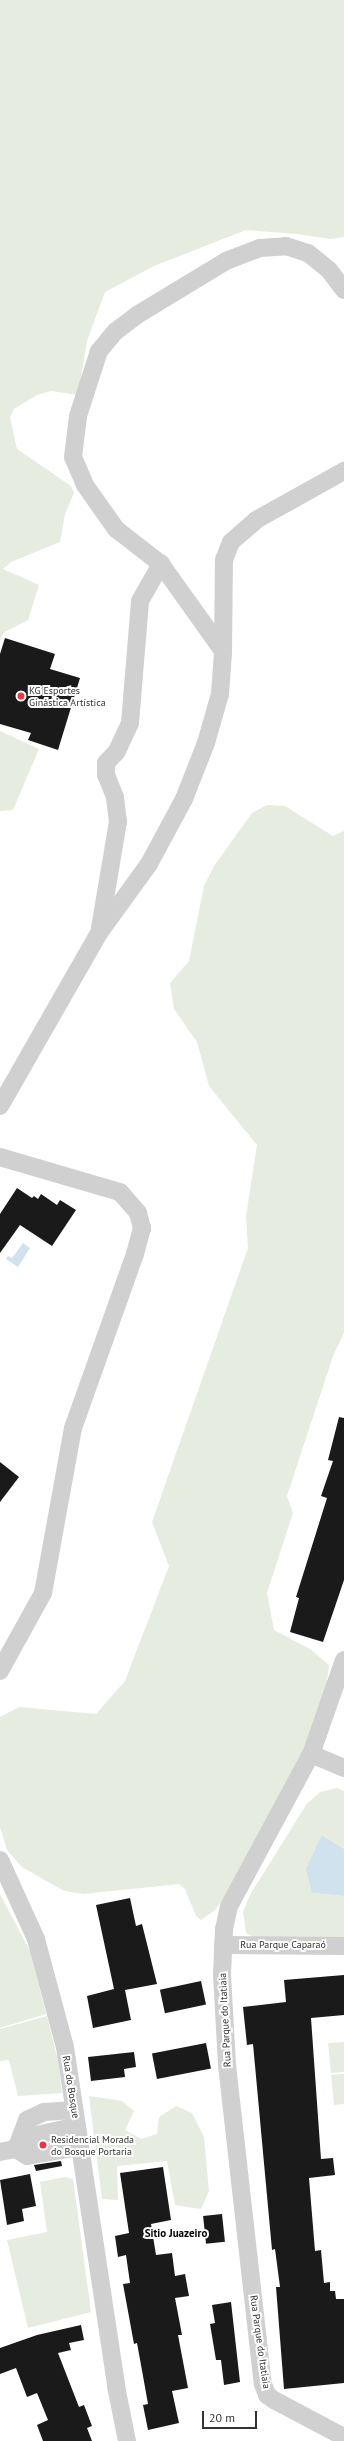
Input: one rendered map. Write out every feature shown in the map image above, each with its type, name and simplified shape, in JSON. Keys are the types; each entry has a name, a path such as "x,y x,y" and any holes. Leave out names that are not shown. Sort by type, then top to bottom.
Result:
{"street":[{"path":"223,652 161,564 116,529 85,485 73,457 78,416 99,351 116,331 137,315 226,262 260,248 286,246 308,253 329,270 344,290"},
{"path":"0,1106 99,933 149,864 184,799 206,742 220,694 223,652 224,560 231,542 256,520 344,472"},
{"path":"99,933 118,822 115,797 106,775 106,763 117,751 130,724 140,601 161,564"},
{"path":"0,1157 120,1192 138,1213 142,1228 135,1254 73,1428 43,1594 0,1671"},
{"name":"Rua Parque do Itatiaia","path":"344,1660 311,1754 235,1891 229,1906 223,1945 227,2066 264,2384 267,2395 274,2400 344,2437"},
{"path":"311,1754 344,1768"},
{"name":"Rua do Bosque","path":"0,1860 36,1939 52,1992 65,2047 116,2386 127,2441"},
{"name":"Rua Parque Caparaó","path":"223,1945 344,1946"},
{"path":"8,2151 37,2135 76,2118"},
{"path":"8,2151 27,2156 79,2147"}],"shaded area":[{"path":"0,0 344,0 344,237 330,239 297,234 246,230 154,266 105,292 87,341 78,395 51,391 37,395 14,409 10,417 17,449 71,486 74,493 65,514 60,542 11,562 3,569 39,585 28,620 3,633 0,642"},
{"path":"0,731 39,749 13,810 0,811"},
{"path":"267,805 285,806 333,836 344,831 344,1333 333,1356 287,1496 293,1513 267,1593 274,1630 310,1649 329,1665 326,1690 301,1759 242,1871 215,1910 201,1920 196,1916 185,1889 179,1884 83,1894 64,1891 22,1867 7,1850 0,1827 0,1717 19,1707 96,1714 125,1681 169,1566 152,1522 248,1248 246,1216 257,1145 209,1086 197,1042 174,1009 170,983 189,961 204,886 214,866 252,813"},
{"path":"337,1788 344,1791 344,1849 322,1835 312,1893 344,1896 344,1937 264,1942 246,1933 243,1912 250,1895 306,1805 320,1792"},
{"path":"0,1894 31,1953 46,2014 0,2028"},
{"path":"47,2016 58,2061 62,2093 18,2096 9,2060 0,2061 0,2029"},
{"path":"344,2042 344,2072 331,2073 328,2043"},
{"path":"344,2074 344,2104 334,2105 331,2075"},
{"path":"89,2096 122,2101 134,2111 125,2130 141,2139 157,2134 159,2117 176,2106 192,2113 204,2137 209,2191 201,2209 175,2205 167,2161 117,2166 118,2200 102,2199"},
{"path":"65,2177 73,2179 91,2312 28,2328 7,2240 47,2232 40,2182"}],"water":[{"path":"23,1243 30,1248 18,1267 6,1259 8,1256 12,1258"},
{"path":"322,1835 344,1849 344,1896 312,1893 306,1869"}],"building":[{"name":"KG Esportes Ginástica Artística","path":"5,638 55,654 50,669 80,678 58,750 28,740 31,733 0,724 0,654"},
{"path":"17,1188 32,1198 34,1196 38,1199 41,1194 57,1205 60,1200 76,1210 52,1246 20,1225 0,1253 0,1214"},
{"path":"339,1417 344,1418 344,1580 323,1642 290,1632 299,1598 296,1597 327,1498 321,1496 333,1461 328,1460"},
{"path":"0,1462 19,1477 0,1502"},
{"path":"130,1898 136,1926 142,1924 157,1984 125,1990 131,2020 93,2028 87,1996 114,1989 96,1905"},
{"path":"344,1975 344,2015 311,2018 321,2159 333,2158 335,2175 309,2178 315,2251 321,2250 324,2283 330,2282 330,2291 335,2291 336,2299 344,2299 344,2383 284,2389 276,2287 280,2287 275,2249 272,2250 253,2044 247,2045 243,2007 286,2002 284,1980"},
{"path":"201,1981 206,2004 165,2013 160,1990"},
{"path":"206,2043 211,2069 157,2079 152,2053"},
{"path":"134,2052 136,2067 124,2069 125,2077 91,2081 88,2057"},
{"path":"61,2161 62,2166 36,2171 34,2165"},
{"path":"163,2167 171,2220 151,2224 156,2255 172,2253 175,2276 185,2274 189,2296 175,2298 182,2335 178,2335 188,2388 172,2391 179,2423 148,2430 143,2405 148,2404 137,2343 134,2344 123,2284 130,2283 126,2255 118,2257 115,2236 129,2233 120,2173"},
{"path":"30,2174 36,2206 22,2209 24,2221 7,2225 0,2180"},
{"path":"222,2214 225,2242 206,2244 203,2216"},
{"path":"231,2302 240,2382 224,2385 221,2360 216,2360 210,2324 215,2323 212,2305"},
{"path":"81,2325 84,2340 69,2343 71,2350 58,2353 79,2407 84,2405 92,2426 87,2428 92,2441 43,2441 37,2425 48,2420 37,2393 27,2397 16,2368 0,2374 0,2348 37,2335"}],"place":[{"name":"KG Esportes Ginástica Artística","path":"21,696"},
{"name":"Residencial Morada do Bosque Portaria","path":"43,2145"}],"district":[{"name":"Sitio Juazeiro","path":"176,2233"}]}
